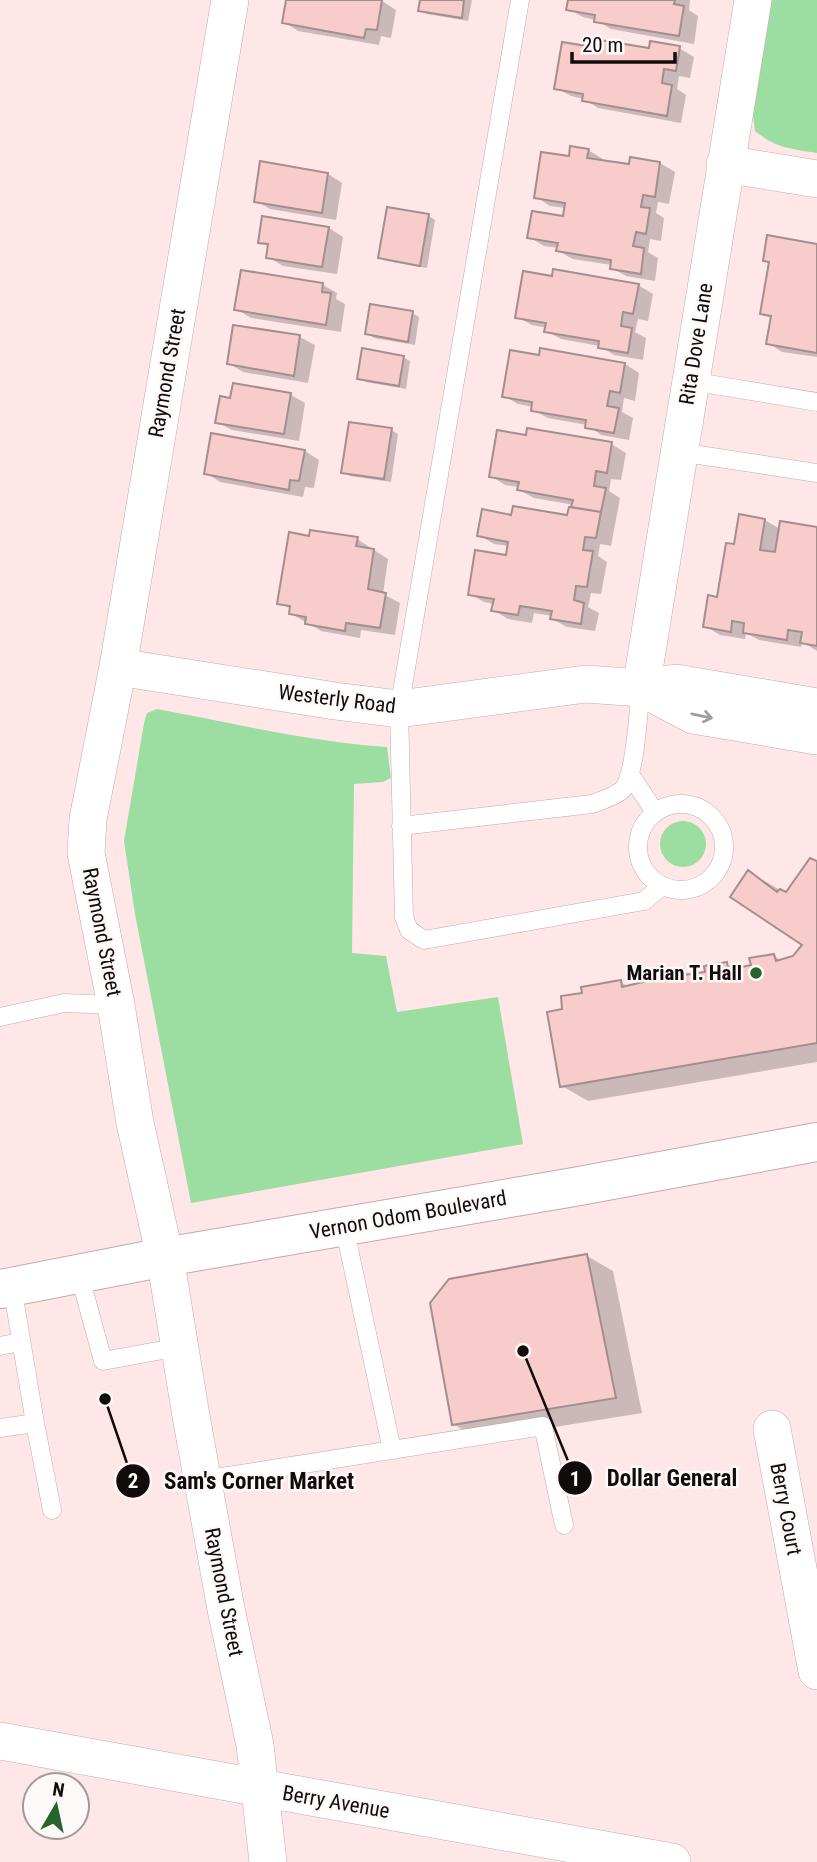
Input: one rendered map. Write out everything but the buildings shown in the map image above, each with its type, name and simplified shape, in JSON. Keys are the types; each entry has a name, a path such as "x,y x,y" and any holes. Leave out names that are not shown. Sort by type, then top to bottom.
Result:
{"main road":[{"name":"Vernon Odom Boulevard","path":"6,1288 165,1257 817,1142"}],"street":[{"name":"Raymond Street","path":"230,0 118,667 88,819 86,853 116,1004 135,1123 165,1257 203,1480 255,1745 268,1862"},
{"name":"Rita Dove Lane","path":"641,688 753,0"},
{"path":"725,164 817,179"},
{"name":"Westerly Road","path":"118,667 399,709 586,684 641,688 676,683 817,707"},
{"name":"Westerly Road","path":"641,688 693,715 817,736"},
{"name":"Berry Court","path":"772,1429 817,1671"},
{"name":"Berry Avenue","path":"0,1741 672,1862"}],"lane":[{"path":"520,0 399,709 404,917 409,930 424,940 644,901 662,886"},
{"path":"690,381 817,402"},
{"path":"679,452 817,473"},
{"path":"401,826 592,804 623,789 631,776 641,688"},
{"path":"631,776 655,812"},
{"path":"684,803 698,807 719,826 724,839 724,853 720,866 702,885 676,890 662,886 650,878 641,865 637,851 639,836 645,822 655,812 668,805 684,803"},
{"path":"0,1017 64,1003 116,1004"},
{"path":"344,1226 392,1450"},
{"path":"79,1273 103,1361 180,1347"},
{"path":"6,1288 21,1342 52,1510"},
{"path":"0,1346 21,1342"},
{"path":"0,1428 35,1423"},
{"path":"203,1480 543,1426 564,1525"}],"green space":[{"path":"771,0 817,0 817,153 791,149 755,131 752,106"},
{"path":"157,709 300,736 387,747 391,778 383,782 354,784 352,953 386,956 397,1012 498,997 523,1144 191,1203 135,914 124,841 144,723 147,713"},
{"path":"683,821 699,828 706,844 699,860 683,867 667,860 660,844 667,828"}],"place":[{"name":"Marian T. Hall","path":"756,973"},
{"name":"Dollar General","path":"523,1351"},
{"name":"Sam's Corner Market","path":"105,1399"}]}
